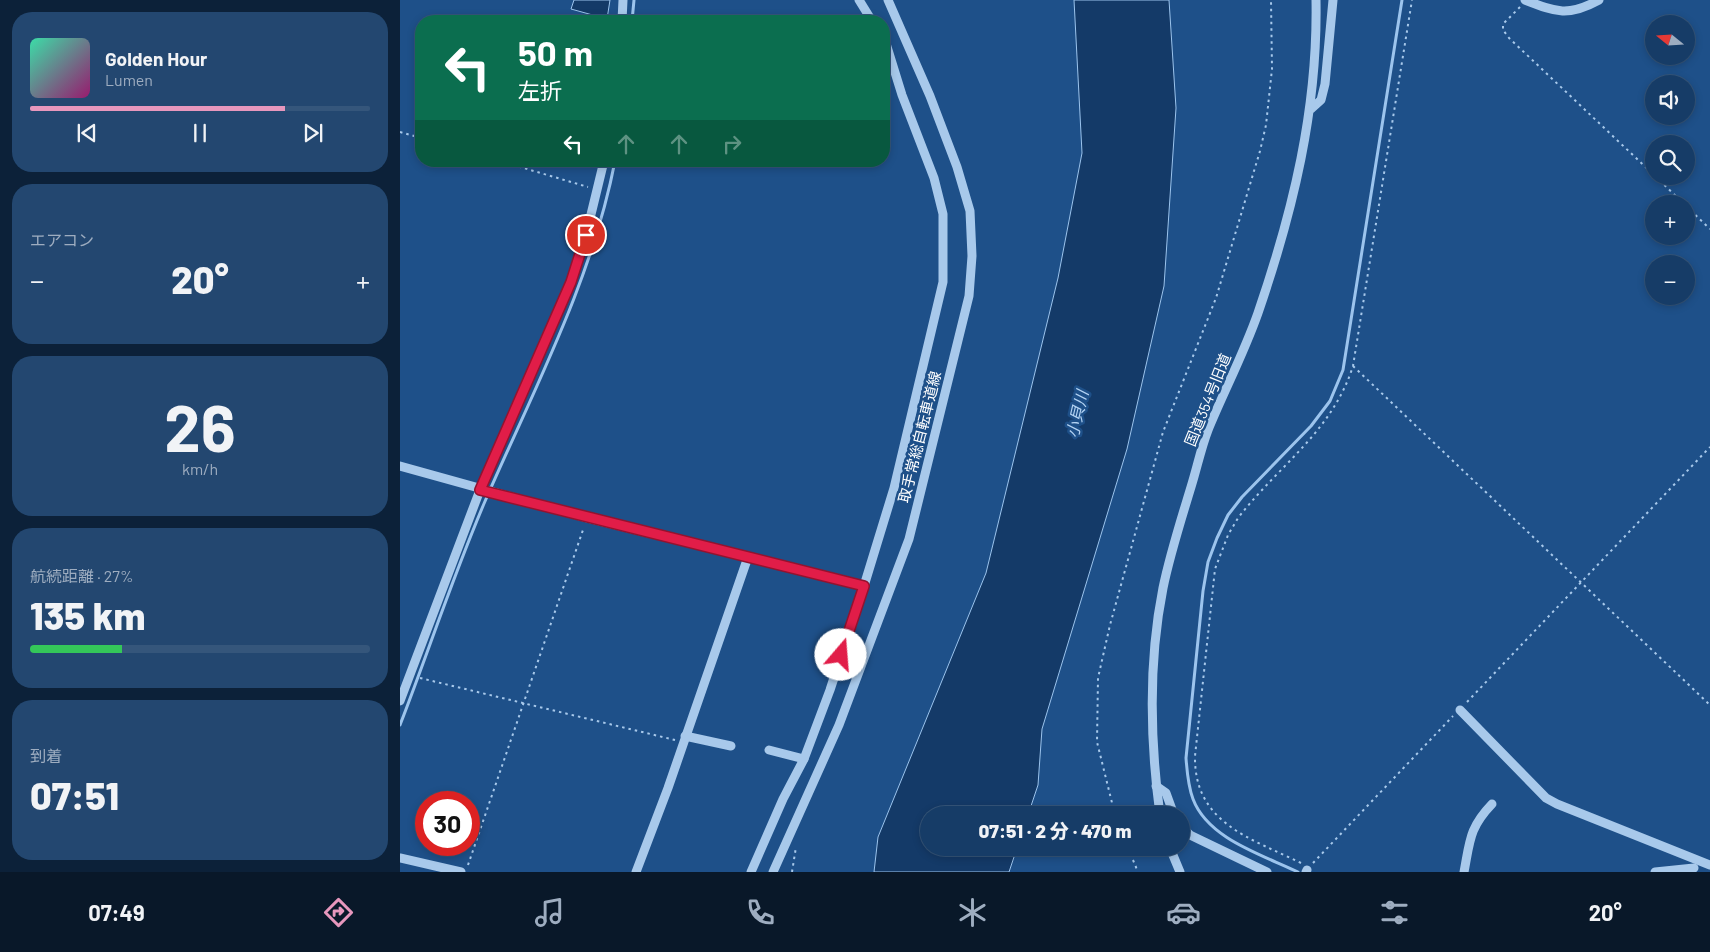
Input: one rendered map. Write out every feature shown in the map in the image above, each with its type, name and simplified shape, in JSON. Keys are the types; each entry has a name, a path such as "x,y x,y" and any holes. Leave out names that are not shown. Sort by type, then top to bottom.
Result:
{"street":[{"path":"622,15 623,0"},
{"path":"859,0 868,15"},
{"name":"取手常総自転車道線","path":"773,872 839,725 909,538 969,296 972,256 970,211 930,96 888,0"},
{"name":"国道354号旧道","path":"1159,806 1156,786 1152,666 1165,580 1207,433 1257,316 1272,270 1306,142 1315,68 1316,0"},
{"path":"1311,109 1321,100 1325,84 1333,0"},
{"path":"1525,0 1558,12 1582,9 1599,0"},
{"path":"751,872 804,759 830,690 864,586 894,488 943,282 943,223 941,206 934,178 902,95 890,56"},
{"path":"400,701 480,490 571,282 598,190 603,167"},
{"path":"400,466 480,490 587,518 864,586"},
{"path":"636,872 685,739 748,557"},
{"path":"1460,710 1546,798 1696,867"},
{"path":"685,739 731,746"},
{"path":"769,750 804,759"},
{"path":"1156,786 1166,793 1171,806"},
{"path":"1464,872 1472,830 1480,817 1492,804"},
{"path":"1190,834 1267,872"},
{"path":"1173,856 1180,872"},
{"path":"400,858 461,872"},
{"path":"1655,872 1710,865"}],"path":[{"path":"1113,806 1097,742 1098,678 1110,625 1163,432 1216,298 1260,151 1267,116 1272,69 1270,0"},
{"path":"1412,0 1353,366 1348,384 1326,422 1250,503 1228,535 1216,569 1195,756 1195,774 1206,804 1230,828 1307,870 1710,447"},
{"path":"1525,0 1503,24 1503,30 1645,167"},
{"path":"400,132 415,136"},
{"path":"520,167 598,190"},
{"path":"1664,185 1674,195"},
{"path":"1695,214 1710,228"},
{"path":"1353,366 1710,705"},
{"path":"466,872 587,518"},
{"path":"410,676 685,739"},
{"path":"1131,856 1138,872"}],"water":[{"path":"574,0 610,0 608,15 593,15 571,9"},
{"name":"小貝川","path":"1074,0 1169,0 1176,108 1164,286 1127,449 1042,729 1038,785 1031,806 920,806 920,856 1014,856 1009,872 874,872 878,837 986,573 1058,278 1082,153"}],"waterway":[{"path":"633,15 634,0"},
{"path":"1298,872 1253,852 1224,835 1200,813 1191,794 1186,758 1203,591 1208,562 1228,515 1242,497 1311,426 1330,401 1343,370 1402,0"},
{"path":"400,725 474,527 542,375 577,291 605,205 614,167"}],"route":[{"path":"586,235 571,282 480,490 864,586 841,655"}]}
